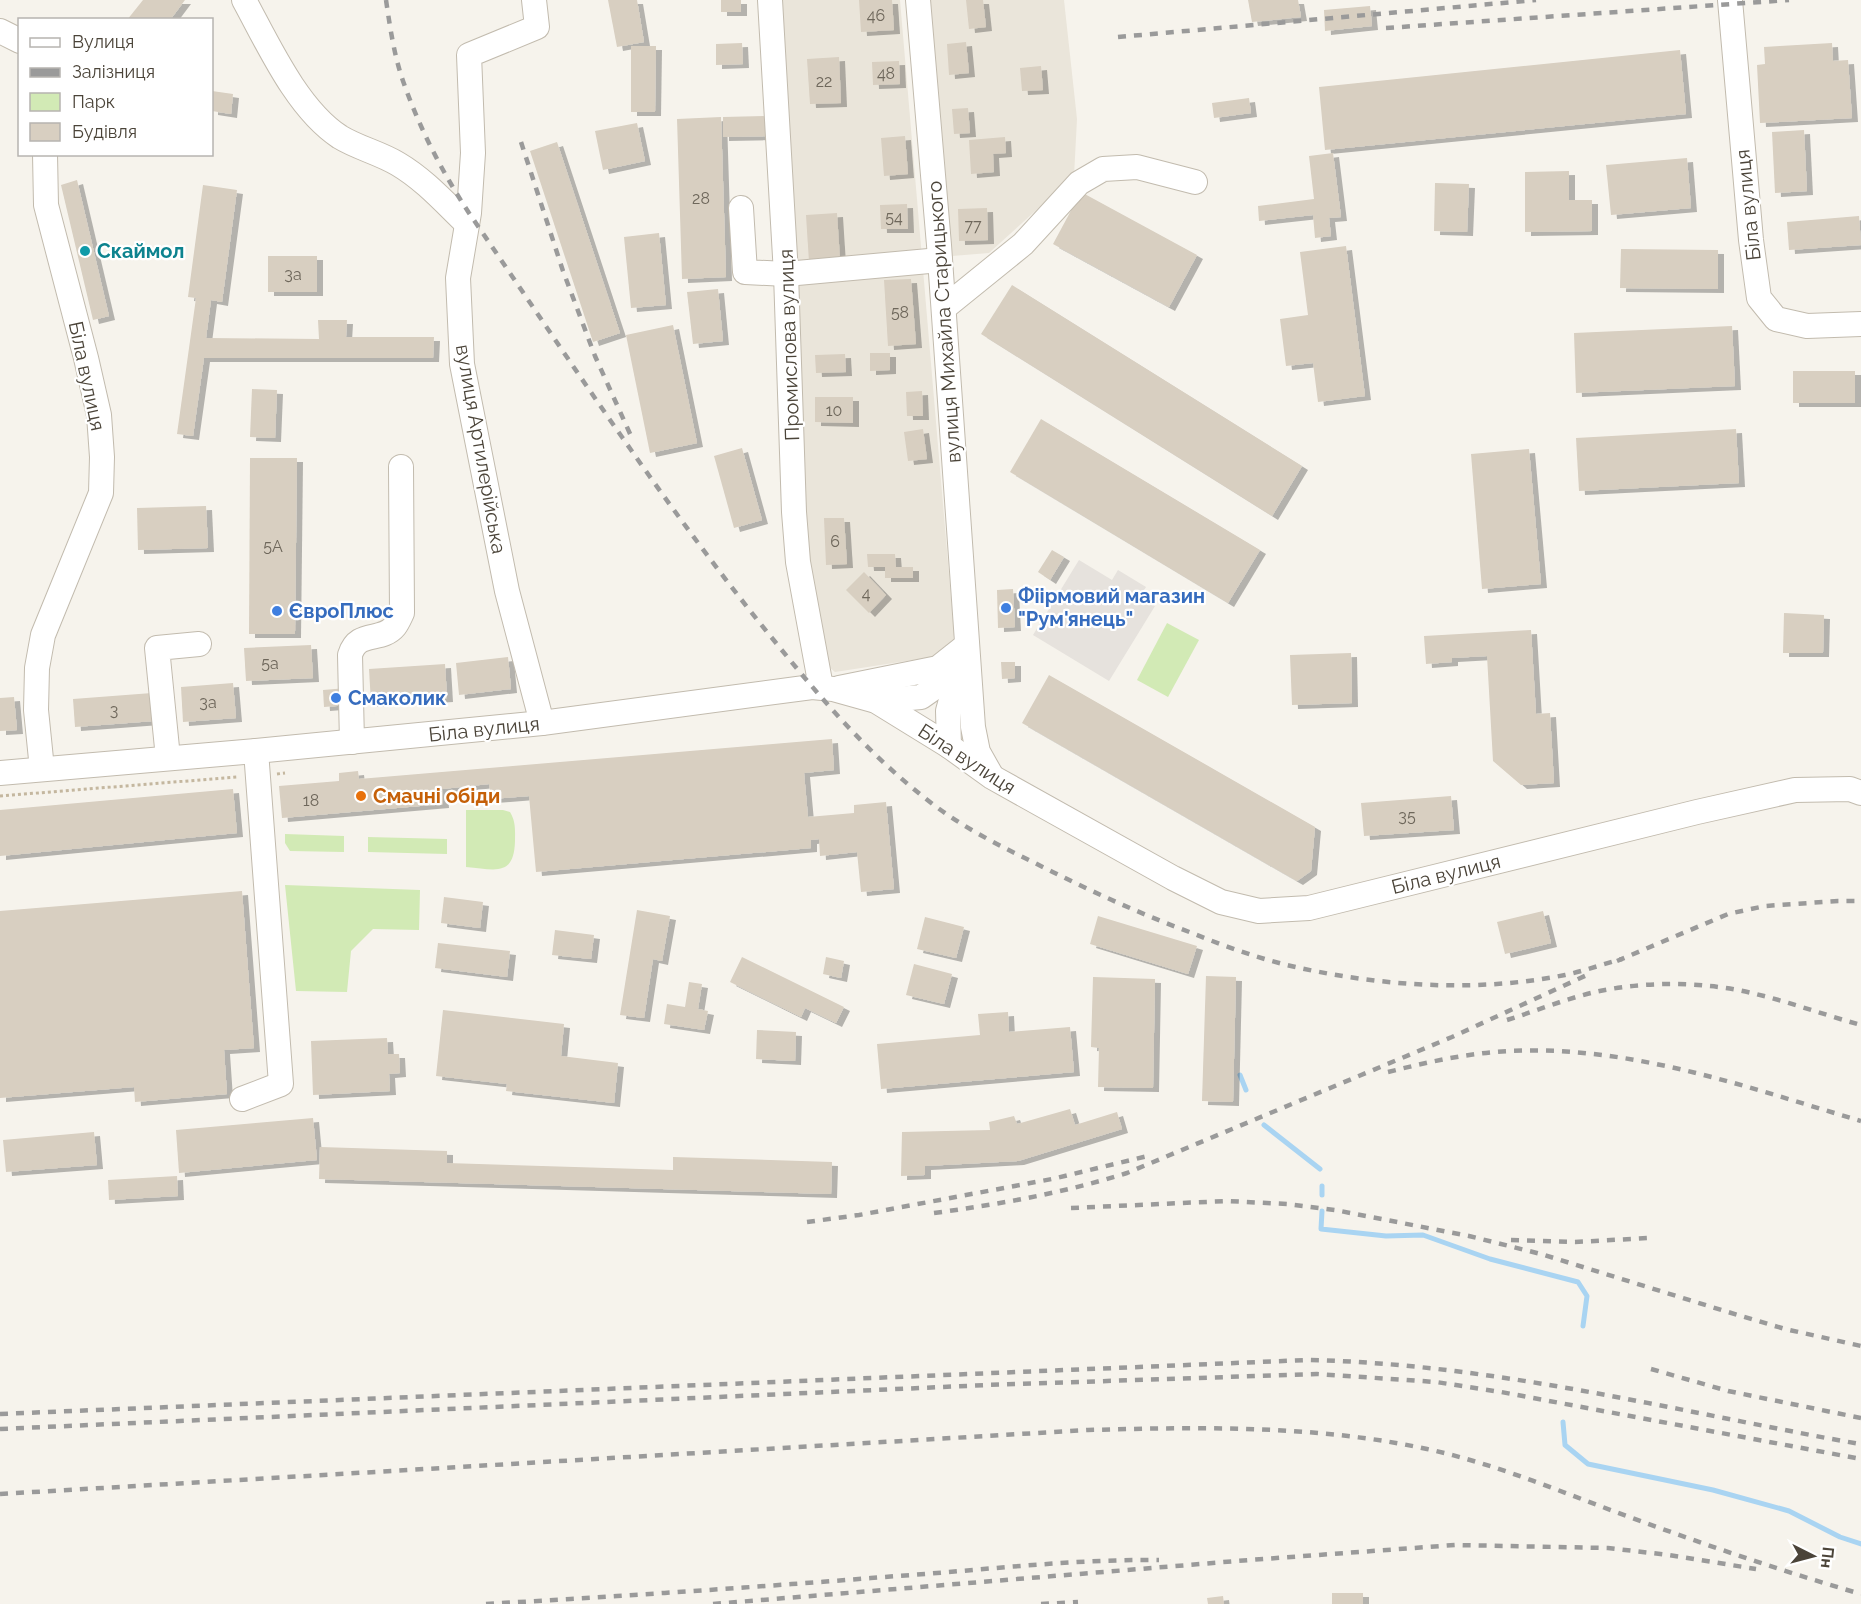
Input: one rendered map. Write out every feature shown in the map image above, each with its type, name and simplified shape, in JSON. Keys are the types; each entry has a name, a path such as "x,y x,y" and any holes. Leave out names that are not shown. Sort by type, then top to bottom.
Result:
{"street":[{"path":"244,0 288,81 316,115 340,137 379,153 420,178 467,224"},
{"name":"вулиця Артилерійська","path":"534,0 537,27 469,55 472,153 467,224 458,278 462,364 507,591 542,723"},
{"name":"Промислова вулиця","path":"770,0 786,274 794,512 798,562 827,688"},
{"name":"вулиця Михайла Старицького","path":"918,0 944,308 973,727 978,752 992,777"},
{"name":"Біла вулиця","path":"1730,0 1750,228 1759,298 1776,320 1807,326 1861,324"},
{"path":"0,31 18,41"},
{"name":"Біла вулиця","path":"42,769 36,710 37,668 43,635 101,493 102,457 99,416 46,206 45,156"},
{"path":"944,308 1023,244 1079,183 1103,169 1137,168 1195,182"},
{"path":"741,208 745,273 786,274 940,260"},
{"path":"352,742 350,655 353,647 358,640 385,633 395,626 402,613 401,467"},
{"path":"168,758 157,648 199,644"},
{"path":"827,688 938,668 967,645"},
{"path":"876,701 921,697 941,683 967,645"},
{"name":"вулиця Михайла Старицького","path":"949,746 948,711 967,645"},
{"name":"Біла вулиця","path":"0,772 256,751 542,723 812,687 827,688 876,701 949,746 992,777 1183,883 1221,902 1259,911 1309,909 1696,812 1795,790 1850,789 1861,792"},
{"path":"242,1099 282,1084 256,751"}],"path":[{"path":"0,796 285,773"}],"shaded area":[{"path":"774,0 900,0 954,633 953,647 939,656 835,672 828,666 806,564"},
{"path":"929,0 1064,0 1077,119 1074,176 989,253 952,256"},
{"path":"1079,560 1112,580 1118,570 1146,587 1140,597 1155,606 1109,681 1033,635"}],"green space":[{"path":"1167,623 1199,640 1168,697 1137,680"},
{"path":"466,810 510,812 514,823 515,841 514,853 506,866 501,869 466,867"},
{"path":"285,834 344,836 344,852 290,851 285,843"},
{"path":"368,837 447,839 447,854 368,852"},
{"path":"285,885 420,890 419,930 373,929 351,951 347,992 296,991"}],"building":[{"path":"143,0 185,0 172,18 129,18"},
{"path":"608,0 637,0 644,42 617,47"},
{"path":"721,0 741,0 741,12 721,12"},
{"path":"859,0 892,0 894,30 861,32"},
{"path":"966,0 983,0 986,27 969,29"},
{"path":"1248,0 1298,0 1301,17 1252,22"},
{"path":"1370,6 1372,26 1325,31 1324,10"},
{"path":"966,42 969,73 949,75 947,44"},
{"path":"742,43 743,64 716,65 716,44"},
{"path":"1832,43 1833,61 1848,60 1852,118 1760,123 1757,65 1765,64 1764,47"},
{"path":"631,46 656,46 655,112 631,112"},
{"path":"1680,50 1686,114 1325,150 1319,87"},
{"path":"839,57 841,103 810,104 807,59"},
{"path":"899,61 900,84 873,85 872,62"},
{"path":"1041,66 1043,90 1022,91 1020,68"},
{"path":"213,91 233,94 231,114 213,111"},
{"path":"1249,98 1251,113 1214,118 1212,103"},
{"path":"968,108 970,133 954,134 952,109"},
{"path":"769,116 770,136 723,137 723,117"},
{"path":"721,117 726,277 682,279 677,119"},
{"path":"637,123 645,161 603,170 595,131"},
{"path":"1804,130 1807,191 1775,193 1772,132"},
{"path":"905,136 908,174 884,176 881,138"},
{"path":"1005,137 1006,153 993,154 994,172 971,174 969,140"},
{"path":"557,142 620,333 593,342 530,151"},
{"path":"1333,153 1341,217 1329,218 1331,236 1315,238 1313,215 1259,221 1258,206 1314,199 1309,156"},
{"path":"1687,158 1691,208 1611,215 1606,165"},
{"path":"1569,171 1569,200 1592,200 1592,231 1525,232 1525,172"},
{"name":"Скаймол","path":"77,180 109,316 93,320 61,185"},
{"path":"1435,183 1469,184 1467,232 1434,231"},
{"path":"203,185 237,190 222,302 211,300 206,338 319,339 318,320 347,320 346,337 434,337 433,358 204,358 193,436 177,434 196,298 188,297"},
{"path":"1081,192 1197,255 1169,307 1053,244"},
{"path":"907,204 908,229 881,229 880,205"},
{"path":"987,208 988,240 959,241 958,209"},
{"path":"837,213 840,260 809,262 806,215"},
{"path":"1859,216 1861,245 1789,250 1787,222"},
{"path":"659,233 666,305 631,308 624,237"},
{"path":"1346,246 1365,396 1318,402 1313,363 1286,366 1280,319 1308,315 1300,252"},
{"path":"1621,249 1718,250 1718,289 1620,288"},
{"path":"268,256 317,256 317,292 268,292"},
{"path":"911,279 916,344 888,346 884,280"},
{"path":"1012,285 1302,466 1272,516 981,334"},
{"path":"718,289 723,341 693,344 687,292"},
{"path":"673,325 697,443 650,453 626,335"},
{"path":"1732,326 1735,386 1576,393 1574,333"},
{"path":"870,353 890,353 890,370 870,371"},
{"path":"845,354 846,372 816,373 815,355"},
{"path":"1793,371 1855,371 1855,403 1793,403"},
{"path":"252,389 277,390 275,438 250,437"},
{"path":"922,391 923,416 907,416 906,392"},
{"path":"815,397 853,397 853,423 815,422"},
{"path":"1041,419 1260,550 1228,603 1010,472"},
{"path":"923,429 927,459 908,461 904,432"},
{"path":"1736,429 1739,483 1579,491 1576,438"},
{"path":"742,448 762,520 734,528 714,456"},
{"path":"1529,449 1541,584 1482,589 1471,454"},
{"path":"250,458 297,458 295,634 249,634"},
{"path":"206,506 208,548 138,550 137,508"},
{"path":"824,518 844,518 847,564 826,565"},
{"path":"1052,550 1064,557 1050,580 1038,572"},
{"path":"867,554 895,554 896,567 913,567 913,578 885,578 885,567 868,567"},
{"path":"864,572 886,595 869,613 846,590"},
{"name":"Фіірмовий магазин \"Рум'янець\"","path":"1013,589 1015,627 998,628 997,590"},
{"path":"1784,613 1824,615 1823,653 1783,653"},
{"path":"1531,630 1536,714 1550,713 1554,783 1521,785 1493,761 1487,656 1452,658 1452,662 1426,664 1424,636"},
{"path":"311,645 313,678 246,681 244,648"},
{"path":"1351,653 1352,703 1292,705 1290,655"},
{"path":"508,657 511,689 459,695 456,663"},
{"path":"1001,662 1015,662 1015,678 1002,679"},
{"path":"445,664 447,698 371,703 369,669"},
{"path":"1049,675 1315,827 1311,871 1297,881 1022,723"},
{"path":"233,683 236,718 183,722 181,687"},
{"name":"Смаколик","path":"347,688 349,705 324,707 323,690"},
{"path":"152,693 154,721 75,727 73,699"},
{"path":"14,697 17,730 0,731 0,698"},
{"path":"832,739 834,770 804,773 808,817 854,813 854,805 886,802 894,889 861,892 857,852 820,856 819,839 811,840 811,848 536,872 529,796 491,799 489,784 442,789 443,804 282,818 279,786 339,781 339,773 358,771 359,779"},
{"path":"233,789 237,833 0,856 0,810"},
{"path":"1451,796 1454,830 1364,836 1361,803"},
{"path":"242,891 254,1048 224,1050 227,1094 135,1102 134,1087 0,1098 0,911"},
{"path":"444,897 483,902 480,928 441,923"},
{"path":"637,910 670,916 662,961 653,959 644,1018 620,1015"},
{"path":"1543,911 1551,943 1505,954 1497,922"},
{"path":"1098,916 1197,946 1188,974 1090,944"},
{"path":"925,917 964,927 956,958 917,949"},
{"path":"555,930 594,935 591,959 552,955"},
{"path":"438,943 510,951 507,977 435,968"},
{"path":"742,957 844,1007 836,1023 805,1008 801,1017 730,982"},
{"path":"826,957 844,961 841,978 823,974"},
{"path":"914,964 952,974 944,1004 906,995"},
{"path":"1206,976 1236,977 1233,1102 1202,1101"},
{"path":"1093,977 1155,979 1153,1088 1098,1087 1099,1048 1091,1047"},
{"path":"689,982 702,984 698,1009 708,1011 704,1030 664,1024 667,1004 685,1007"},
{"path":"443,1010 564,1024 561,1056 618,1063 614,1103 506,1091 507,1084 436,1076"},
{"path":"1008,1012 1009,1032 1070,1027 1074,1072 881,1089 877,1044 980,1035 978,1014"},
{"path":"757,1030 796,1032 795,1061 756,1059"},
{"path":"387,1038 388,1054 399,1054 400,1073 389,1074 390,1091 313,1095 311,1041"},
{"path":"1070,1109 1075,1125 1117,1112 1122,1129 1018,1161 925,1166 925,1175 901,1176 902,1132 990,1130 989,1122 1014,1116 1017,1124"},
{"path":"313,1118 317,1160 179,1173 176,1130"},
{"path":"94,1132 97,1165 6,1172 3,1140"},
{"path":"320,1147 447,1151 447,1163 673,1170 673,1157 832,1162 831,1194 319,1179"},
{"path":"177,1176 178,1196 109,1200 108,1180"},
{"path":"1332,1593 1363,1593 1363,1604 1332,1604"},
{"path":"1223,1596 1224,1604 1208,1604 1207,1598"}],"waterway":[{"path":"1240,1075 1246,1090"},
{"path":"1264,1125 1320,1169"},
{"path":"1322,1186 1322,1195"},
{"path":"1322,1211 1321,1229 1386,1236 1423,1235 1490,1259 1578,1282 1587,1296 1583,1326"},
{"path":"1563,1422 1565,1445 1588,1464 1713,1490 1789,1511 1840,1537 1861,1544"}],"railway":[{"path":"386,0 400,71 409,98 432,149 469,213 579,375 692,535 791,661 849,728 892,770 938,808 961,824 998,844 1112,900 1228,947 1291,966 1324,973 1393,982 1462,985 1531,981 1572,973 1622,959"},
{"path":"1118,37 1536,0"},
{"path":"1386,28 1789,0"},
{"path":"521,142 563,271 595,356 631,436"},
{"path":"1617,961 1728,914 1765,906 1861,901"},
{"path":"934,1213 1032,1197 1127,1173 1452,1037 1587,975"},
{"path":"1507,1020 1609,989 1652,984 1681,984 1747,992 1861,1025"},
{"path":"1388,1072 1448,1058 1494,1052 1554,1051 1599,1055 1688,1071 1861,1121"},
{"path":"807,1222 859,1215 1052,1179 1152,1155"},
{"path":"1071,1208 1227,1201 1287,1204 1335,1210 1469,1236 1541,1254 1785,1329 1861,1346"},
{"path":"1511,1240 1575,1242 1649,1238"},
{"path":"0,1414 1308,1360 1419,1367 1530,1382 1861,1444"},
{"path":"1651,1369 1728,1391 1861,1418"},
{"path":"0,1429 987,1385 1317,1374 1436,1382 1501,1392 1861,1459"},
{"path":"0,1494 1088,1430 1258,1429 1343,1435 1451,1455 1523,1477 1707,1545 1861,1594"},
{"path":"713,1604 1455,1545 1608,1548 1756,1569"},
{"path":"486,1604 743,1588 1061,1563 1159,1560"},
{"path":"1041,1604 1078,1602"}],"place":[{"name":"Скаймол","path":"85,251"},
{"name":"Фіірмовий магазин \"Рум'янець\"","path":"1006,608"},
{"name":"ЄвроПлюс","path":"277,611"},
{"name":"Смаколик","path":"336,698"},
{"name":"Смачні обіди","path":"361,796"}]}
